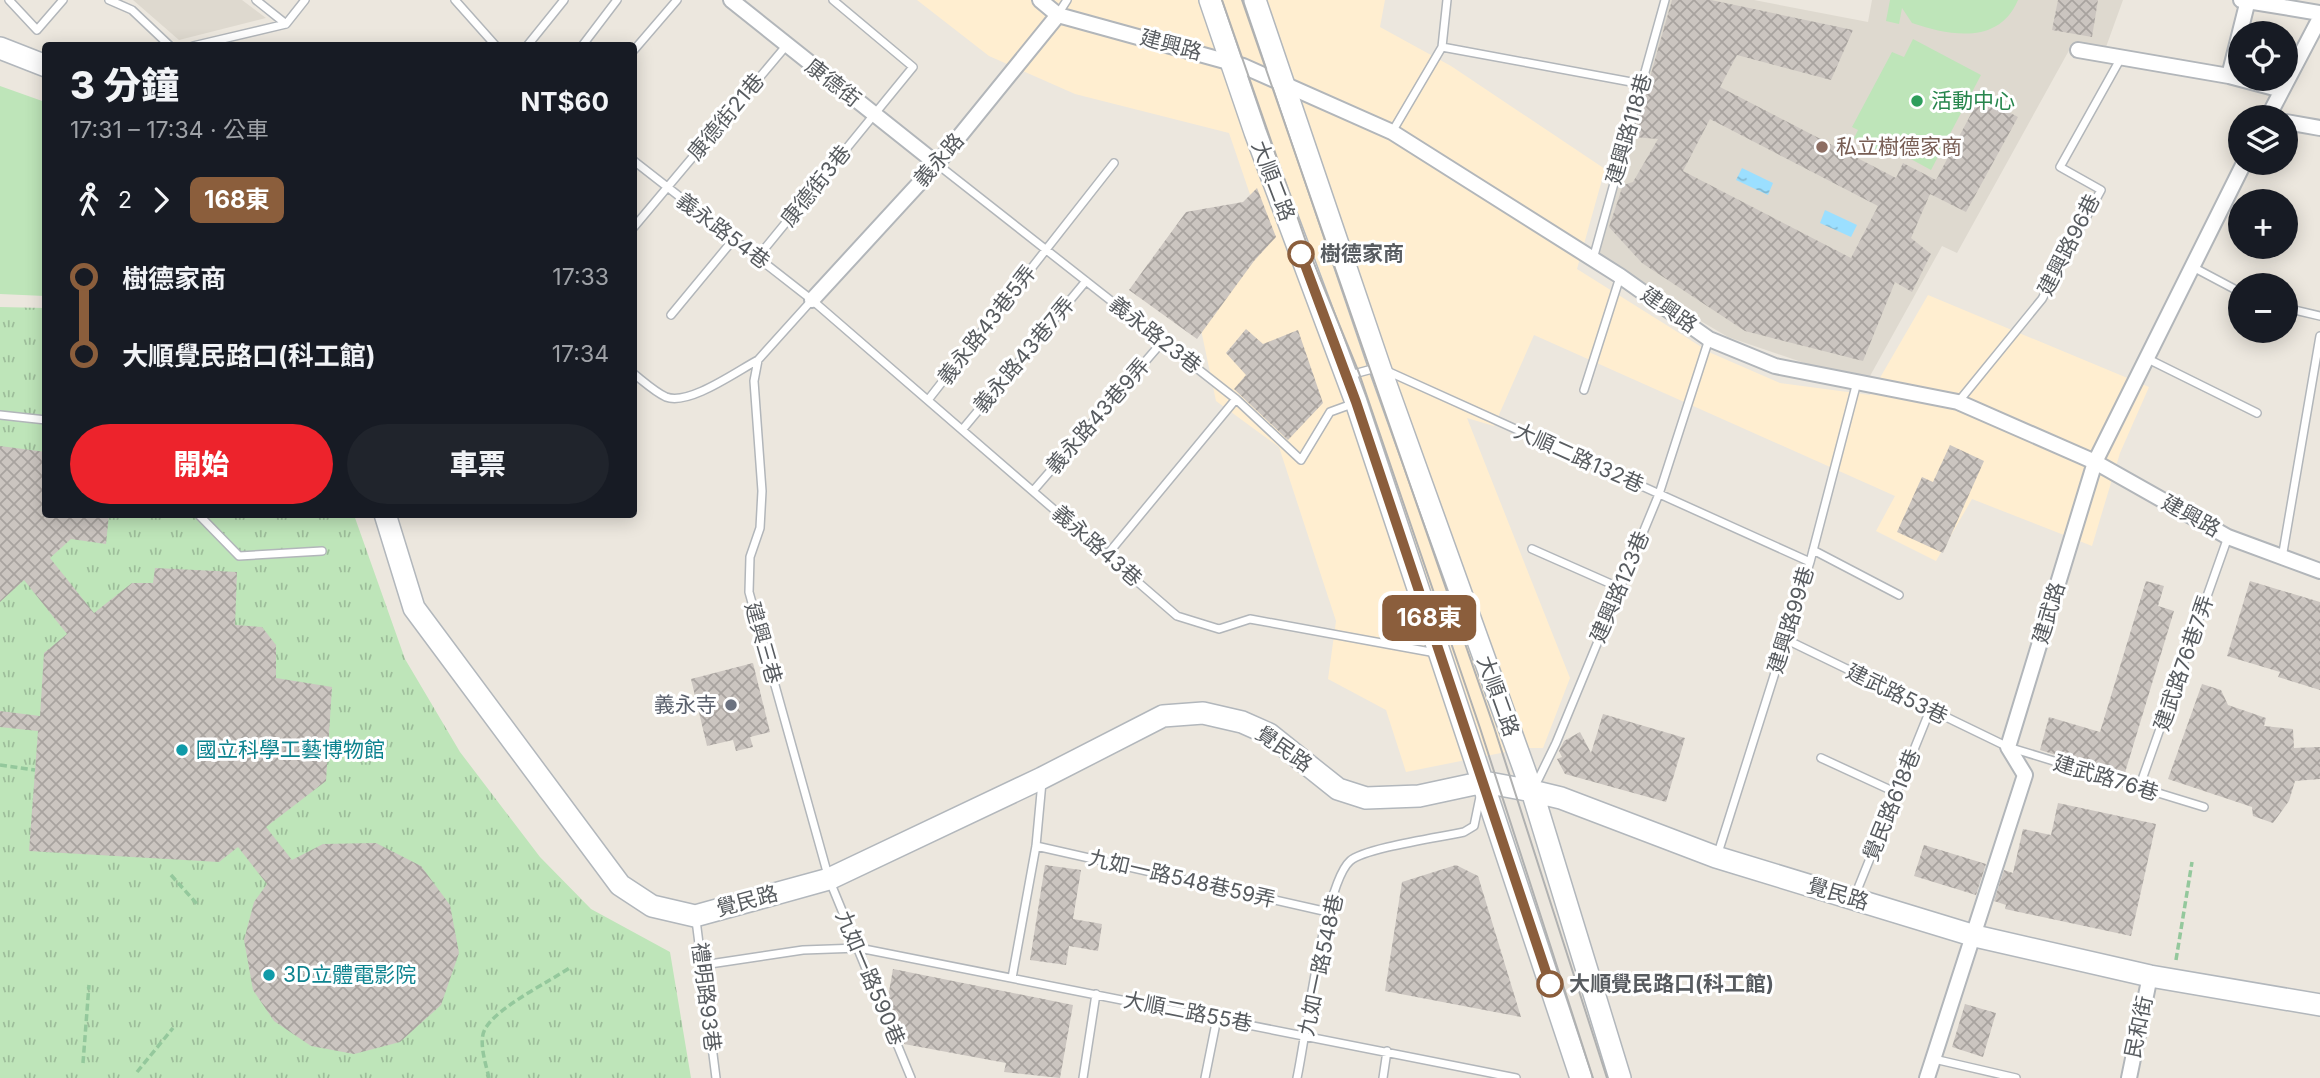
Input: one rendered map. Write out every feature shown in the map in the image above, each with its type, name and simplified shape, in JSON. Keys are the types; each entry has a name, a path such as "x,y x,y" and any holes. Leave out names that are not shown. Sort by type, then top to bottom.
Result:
{"street":[{"name":"康德街","path":"731,0 937,164"},
{"name":"建興路","path":"1040,0 1058,15 1230,61 1392,132 1620,276 1709,339 1775,366 1958,402 2095,462 2228,537 2320,571"},
{"name":"大順二路","path":"1210,0 1356,402 1581,1078"},
{"name":"大順二路","path":"1255,0 1380,368 1532,791 1620,1078"},
{"path":"2241,0 2320,13"},
{"path":"2243,21 2248,0"},
{"name":"義永路","path":"813,300 937,164 1058,15"},
{"path":"2298,60 2320,18"},
{"path":"0,48 42,64"},
{"path":"2078,50 2123,55 2228,76"},
{"path":"2298,124 2320,128"},
{"name":"建武路","path":"2008,747 2095,462 2190,266 2238,175"},
{"name":"覺民路","path":"386,518 415,608 621,885 652,906 695,916 829,879 1042,778 1163,716 1203,712 1242,722 1269,734 1338,789 1366,798 1419,796 1484,782 1532,791 1561,798 1716,857 1975,936 2150,976 2320,1005"},
{"path":"1927,1078 2025,775 2008,747"},
{"name":"民和街","path":"2129,1078 2150,976"}],"lane":[{"path":"9,0 37,30 63,0"},
{"path":"110,0 132,9 166,42"},
{"path":"256,0 286,24"},
{"path":"210,42 286,24 305,0"},
{"path":"455,0 492,42"},
{"path":"530,42 564,0"},
{"path":"585,42 617,0"},
{"path":"637,47 677,0"},
{"name":"康德街3巷","path":"757,258 913,67 833,0"},
{"path":"1058,15 1068,0"},
{"path":"1392,132 1442,47 1447,0"},
{"name":"建興路118巷","path":"1593,259 1665,0"},
{"name":"康德街21巷","path":"637,223 786,46"},
{"path":"1442,47 1642,84"},
{"name":"建興路96巷","path":"1958,402 2042,299 2101,190 2060,167 2123,55"},
{"name":"義永路43巷5弄","path":"928,400 1114,163"},
{"name":"義永路54巷","path":"637,164 813,300"},
{"name":"義永路23巷","path":"937,164 1236,399 1301,460 1330,412 1356,402"},
{"path":"671,315 733,240"},
{"path":"2190,266 2228,286"},
{"path":"1584,390 1620,276"},
{"name":"義永路43巷7弄","path":"962,430 1086,281"},
{"path":"637,376 666,397 695,395 758,360 813,300"},
{"name":"義永路43巷","path":"813,300 1177,616 1219,629 1250,619 1440,653"},
{"path":"2298,311 2320,316"},
{"path":"2282,558 2320,336"},
{"name":"建興路123巷","path":"1532,791 1556,743 1618,587 1659,494 1709,339"},
{"name":"義永路43巷9弄","path":"1033,491 1163,341"},
{"path":"2146,358 2256,413"},
{"name":"建興三巷","path":"758,360 754,381 762,491 760,528 750,557 749,592 829,879"},
{"path":"1346,376 1380,368"},
{"name":"大順二路132巷","path":"1380,368 1810,562"},
{"name":"建興路99巷","path":"1716,857 1810,562 1857,381"},
{"path":"1107,555 1236,399"},
{"path":"0,415 42,420"},
{"path":"202,518 239,555 322,551"},
{"name":"建武路76巷7弄","path":"2140,789 2228,537"},
{"path":"1532,549 1618,587"},
{"path":"1813,550 1899,595"},
{"name":"建武路53巷","path":"1785,639 2008,747"},
{"name":"覺民路618巷","path":"1854,899 1930,710"},
{"name":"建武路76巷","path":"2008,747 2204,807"},
{"path":"1821,758 1897,793"},
{"path":"1012,978 1036,846 1042,778"},
{"name":"九如一路548巷","path":"1297,1078 1328,912 1343,870 1359,855 1464,832 1474,826 1484,782"},
{"name":"九如一路548巷59弄","path":"1036,846 1328,912"},
{"name":"九如一路590巷","path":"829,879 911,1078"},
{"name":"禮明路93巷","path":"695,916 716,1078"},
{"name":"大順二路55巷","path":"703,965 803,950 859,948 1516,1078"},
{"path":"1083,1078 1096,994"},
{"path":"1205,1078 1217,1018"},
{"path":"1382,1078 1387,1051"},
{"path":"1934,1059 2016,1078"}],"path":[{"path":"0,765 35,769"},
{"path":"2172,980 2192,862"},
{"path":"171,874 197,904"},
{"path":"489,1078 483,1048 484,1030 498,1015 571,967"},
{"path":"83,1063 89,985"},
{"path":"137,1072 173,1028"}],"shaded area":[{"path":"133,0 242,0 266,18 179,40"},
{"path":"917,0 1385,0 1380,27 1451,66 1605,169 1577,269 1711,353 1780,383 1870,395 1928,295 2149,387 2120,453 2092,546 1972,499 1936,561 1876,531 1895,496 1534,335 1494,426 1467,418 1570,678 1543,748 1526,748 1406,772 1386,710 1328,679 1336,621 1279,447 1216,401 1200,325 1267,244 1229,133 1075,94 989,56"},
{"name":"私立樹德家商","path":"1669,0 1754,0 1868,22 1872,0 2123,0 2106,47 2072,45 1957,253 1942,246 1870,376 1828,371 1728,337 1653,293 1598,252"}],"green space":[{"path":"1890,0 2018,0 2010,14 1999,24 1972,33 1957,33 1912,23 1902,8 1899,24 1886,21"},
{"name":"活動中心","path":"1913,39 1981,75 1931,170 1896,151 1892,158 1854,138 1858,130 1852,127 1892,52 1904,57"},
{"path":"0,86 42,101 42,296 0,294"},
{"name":"國立科學工藝博物館","path":"0,307 42,308 42,518 355,518 405,659 460,752 540,857 591,909 670,952 691,1078 0,1078"}],"water":[{"path":"1742,168 1773,183 1768,195 1736,180"},
{"path":"1825,210 1857,225 1851,237 1820,223"}],"building":[{"path":"1672,0 1711,0 1853,30 1831,80 1737,55 1720,87 1896,178 1903,163 1936,180 1980,97 2018,117 1966,212 1930,194 1911,238 1931,254 1912,292 1895,282 1863,361 1745,331 1642,263 1609,227 1623,185 1633,182 1658,139 1633,137","holes":["1710,119 1878,206 1851,258 1683,171"]},
{"path":"2058,0 2098,0 2092,37 2052,30"},
{"path":"1257,188 1276,237 1254,261 1197,339 1129,290 1186,212 1243,202"},
{"path":"1246,329 1263,344 1298,330 1323,403 1288,440 1234,389 1246,375 1226,353"},
{"path":"1950,445 1984,461 1943,553 1897,532 1922,477 1933,482"},
{"name":"國立科學工藝博物館","path":"0,446 42,451 42,518 109,518 106,544 71,539 50,558 94,613 132,583 153,583 155,568 237,572 235,625 262,627 276,645 276,678 332,687 326,781 266,827 292,860 323,844 376,843 421,866 450,905 459,953 441,1005 400,1042 354,1054 311,1046 274,1021 253,990 244,940 254,902 267,884 238,847 219,862 29,851 38,731 0,727 0,711 40,716 44,653 67,634 24,580 0,602"},
{"path":"2146,581 2164,586 2158,606 2174,611 2124,776 2040,750 2049,717 2100,732"},
{"path":"2250,581 2320,602 2320,690 2278,677 2280,672 2227,656"},
{"name":"義永寺","path":"753,663 770,732 750,737 753,747 736,751 733,740 707,746 691,679"},
{"path":"2202,684 2221,690 2228,705 2266,718 2264,726 2293,729 2294,748 2320,747 2320,779 2295,781 2289,801 2273,823 2253,816 2252,807 2168,779"},
{"path":"1603,714 1685,738 1666,802 1565,774 1557,759 1562,757 1559,751 1564,741 1580,732 1591,753"},
{"path":"2058,803 2156,824 2131,936 2005,909 2006,905 1994,901 2004,870 2013,873 2023,829 2051,835"},
{"path":"1924,845 1986,864 1976,895 1914,876"},
{"path":"1045,865 1081,870 1073,919 1102,924 1098,951 1069,946 1066,965 1030,960"},
{"path":"1456,865 1478,876 1521,1017 1385,991 1402,882"},
{"path":"893,969 1073,1005 1060,1078 1004,1072 1006,1063 904,1044 897,1027 898,1020 894,1020 887,1003"},
{"path":"1965,1004 1996,1013 1983,1057 1952,1047"}],"tram line":[{"path":"1222,0 1311,256 1359,373 1480,728 1593,1078"},
{"path":"1242,0 1494,727 1607,1078"}],"bus line":[{"name":"168東","path":"1301,254 1356,402 1550,984"}],"place":[{"name":"活動中心","path":"1917,101"},
{"name":"私立樹德家商","path":"1822,147"},
{"name":"樹德家商","path":"1301,254"},
{"name":"義永寺","path":"731,705"},
{"name":"國立科學工藝博物館","path":"182,750"},
{"name":"3D立體電影院","path":"269,975"},
{"name":"大順覺民路口(科工館)","path":"1550,984"}]}
